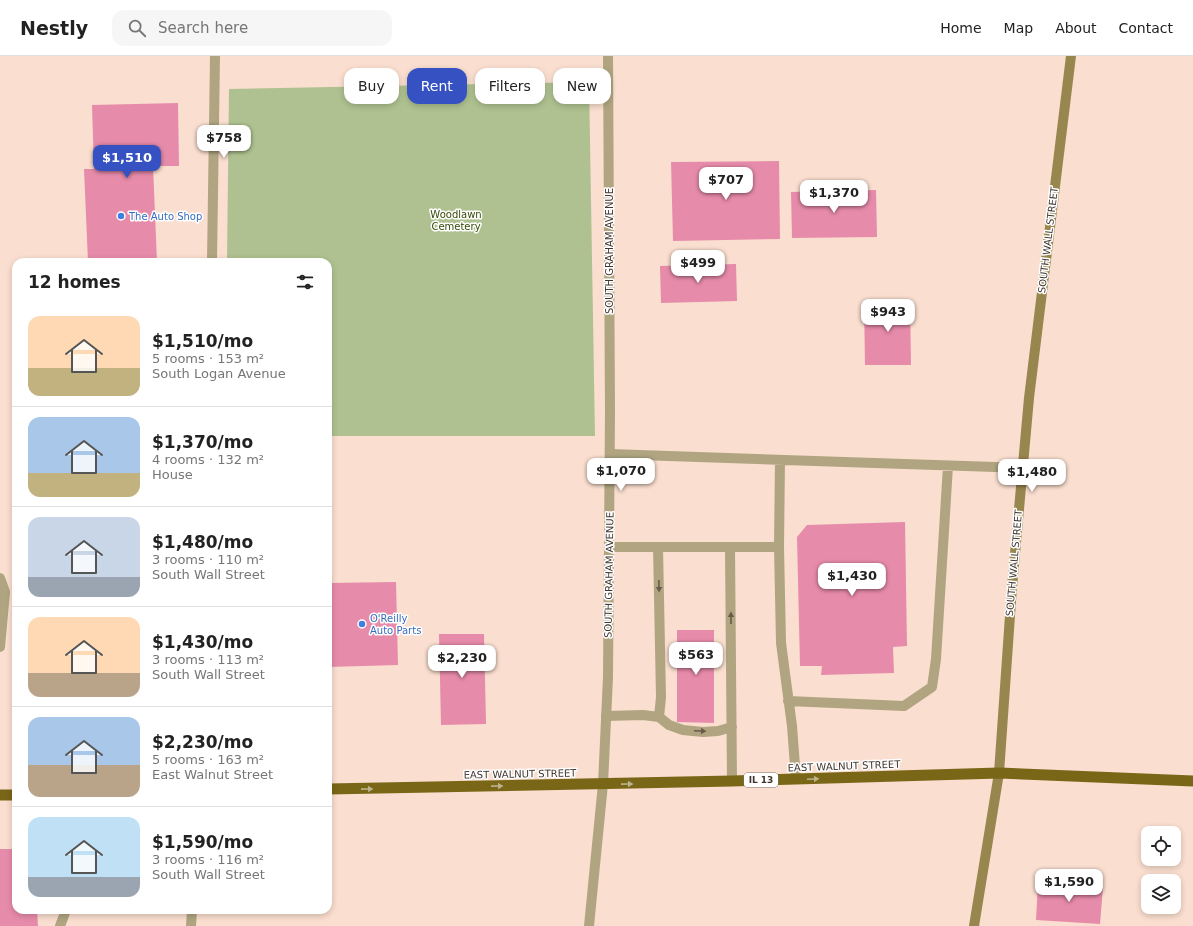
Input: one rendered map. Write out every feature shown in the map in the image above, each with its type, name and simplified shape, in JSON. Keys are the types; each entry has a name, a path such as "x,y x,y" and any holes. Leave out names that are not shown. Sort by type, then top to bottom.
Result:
{"highway":[{"name":"EAST WALNUT STREET","path":"332,789 732,781 999,773 1193,781"},
{"path":"0,795 12,795"}],"main road":[{"name":"SOUTH WALL STREET","path":"974,926 999,773 1012,587 1032,375 1071,56"}],"street":[{"path":"212,258 215,56"},
{"name":"SOUTH GRAHAM AVENUE","path":"589,926 603,784 606,716 610,454 608,56"},
{"path":"610,454 1023,468"},
{"path":"780,460 779,547 781,643 792,726 796,779"},
{"path":"788,701 904,706 932,687 936,659 948,466"},
{"path":"609,547 779,547"},
{"path":"658,548 661,697 659,717"},
{"path":"730,548 732,781"},
{"path":"0,578 5,592 0,646"},
{"path":"606,716 643,715 659,717 669,725 683,730 703,732 718,731 732,727"},
{"path":"60,926 64,914"},
{"path":"190,926 192,914"}],"green space":[{"name":"Woodlawn Cemetery","path":"545,83 553,83 553,104 589,104 595,436 332,436 332,258 227,258 229,89 344,87 344,104 399,104 399,86 407,86 407,104 467,104 467,84 475,84 475,104 545,104"}],"building":[{"path":"178,103 179,166 153,166 157,258 88,258 84,169 94,169 92,105"},
{"path":"779,161 780,239 673,241 671,162"},
{"path":"876,190 877,237 792,238 791,192"},
{"path":"736,264 737,301 661,303 660,266"},
{"path":"864,301 910,301 911,365 865,365"},
{"path":"905,522 907,646 893,647 894,673 821,675 822,666 800,666 797,537 807,525"},
{"name":"O'Reilly Auto Parts","path":"396,582 398,665 332,667 332,583"},
{"path":"677,630 714,630 714,723 677,722"},
{"path":"439,634 484,634 486,724 441,725"},
{"path":"0,849 12,849 12,914 37,914 38,926 0,926"},
{"path":"1038,883 1103,887 1100,924 1036,920"}],"place":[{"name":"The Auto Shop","path":"121,216"},
{"name":"O'Reilly Auto Parts","path":"362,624"}]}
